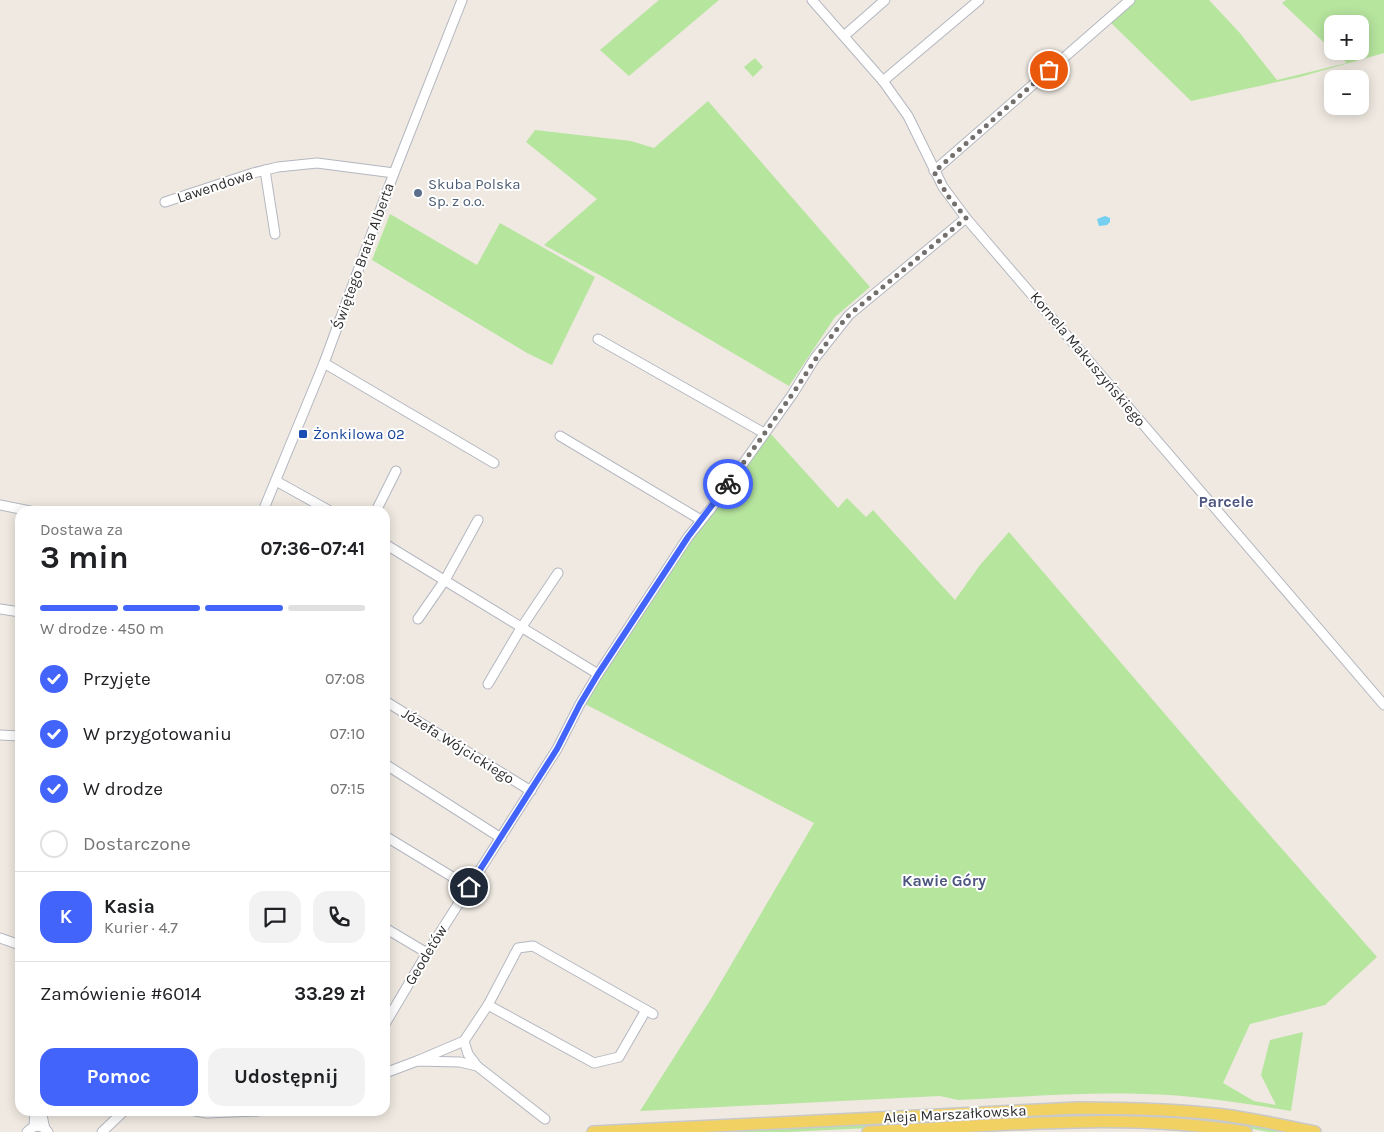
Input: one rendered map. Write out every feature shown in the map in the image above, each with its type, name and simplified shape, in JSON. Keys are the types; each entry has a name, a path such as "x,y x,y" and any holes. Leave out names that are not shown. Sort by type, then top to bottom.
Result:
{"main road":[{"name":"Aleja Marszałkowska","path":"592,1132 1078,1108 1126,1108 1165,1109 1225,1115 1261,1120 1315,1132"},
{"name":"Aleja Marszałkowska","path":"868,1132 1084,1121 1166,1123 1246,1132"}],"street":[{"name":"Świętego Brata Alberta","path":"265,506 324,363 394,173 462,0"},
{"name":"Kornela Makuszyńskiego","path":"812,0 883,81 908,116 934,172 948,196 1384,706"},
{"path":"844,36 885,0"},
{"path":"883,81 979,0"},
{"path":"934,172 1130,0"},
{"name":"Lawendowa","path":"165,202 253,173 317,162 394,173"},
{"name":"Lawendowa","path":"265,170 275,234"},
{"name":"Geodetów","path":"390,1016 427,953 557,749 598,674 672,561 792,395 815,358 849,315 966,218"},
{"path":"598,339 764,433"},
{"path":"324,363 494,463"},
{"path":"560,436 701,520"},
{"path":"378,506 396,470"},
{"path":"276,481 321,506"},
{"path":"0,506 15,508"},
{"path":"418,619 445,580 478,520"},
{"path":"390,547 598,674"},
{"path":"488,684 558,573"},
{"path":"0,609 15,611"},
{"name":"Józefa Wójcickiego","path":"390,704 531,791"},
{"path":"0,735 15,736"},
{"path":"390,767 501,838"},
{"path":"390,839 469,887"},
{"path":"390,931 427,953"},
{"path":"0,938 15,943"},
{"path":"390,1071 464,1040 488,1005 518,948 533,946 650,1012 619,1057 594,1063 488,1005"},
{"path":"464,1040 468,1054 477,1066 545,1119"},
{"path":"417,1061 460,1062 477,1066"},
{"path":"34,1116 30,1129 46,1130 42,1116"},
{"path":"102,1132 119,1116"}],"green space":[{"path":"659,0 719,0 629,76 600,50"},
{"path":"1130,0 1209,0 1239,32 1277,80 1347,63 1344,60 1360,60 1300,77 1191,101 1107,19"},
{"path":"1286,0 1384,0 1384,53 1369,57 1369,15 1324,15 1324,42 1282,3"},
{"path":"755,58 763,67 753,77 744,67"},
{"path":"708,101 870,287 835,317 789,386 605,278 544,245 597,199 526,142 535,130 631,141 654,148"},
{"path":"390,214 477,265 500,223 595,277 552,365 527,353 372,260"},
{"path":"770,433 838,508 847,498 866,517 873,510 955,600 980,565 1009,532 1231,791 1377,957 1325,1005 1250,1024 1223,1083 1254,1101 1276,1105 1261,1075 1270,1040 1303,1032 1291,1111 1200,1098 1163,1095 1098,1094 958,1100 940,1096 640,1111 711,999 814,823 585,704 673,565"},
{"path":"1062,1112 1195,1115 1299,1132 1269,1132 1236,1126 1052,1119 787,1132 666,1132"}],"water":[{"path":"1105,216 1110,218 1110,222 1107,225 1099,226 1097,219"}],"way so far":[{"path":"728,484 840,325 849,315 966,218 942,188 934,172 1049,70"}],"place":[{"name":"Skuba Polska Sp. z o.o.","path":"418,193"},
{"name":"Żonkilowa 02","path":"303,434"}],"district":[{"name":"Parcele","path":"1226,501"},
{"name":"Kawie Góry","path":"944,880"}],"route":[{"path":"469,887 557,749 598,674 688,537 728,484"}]}
